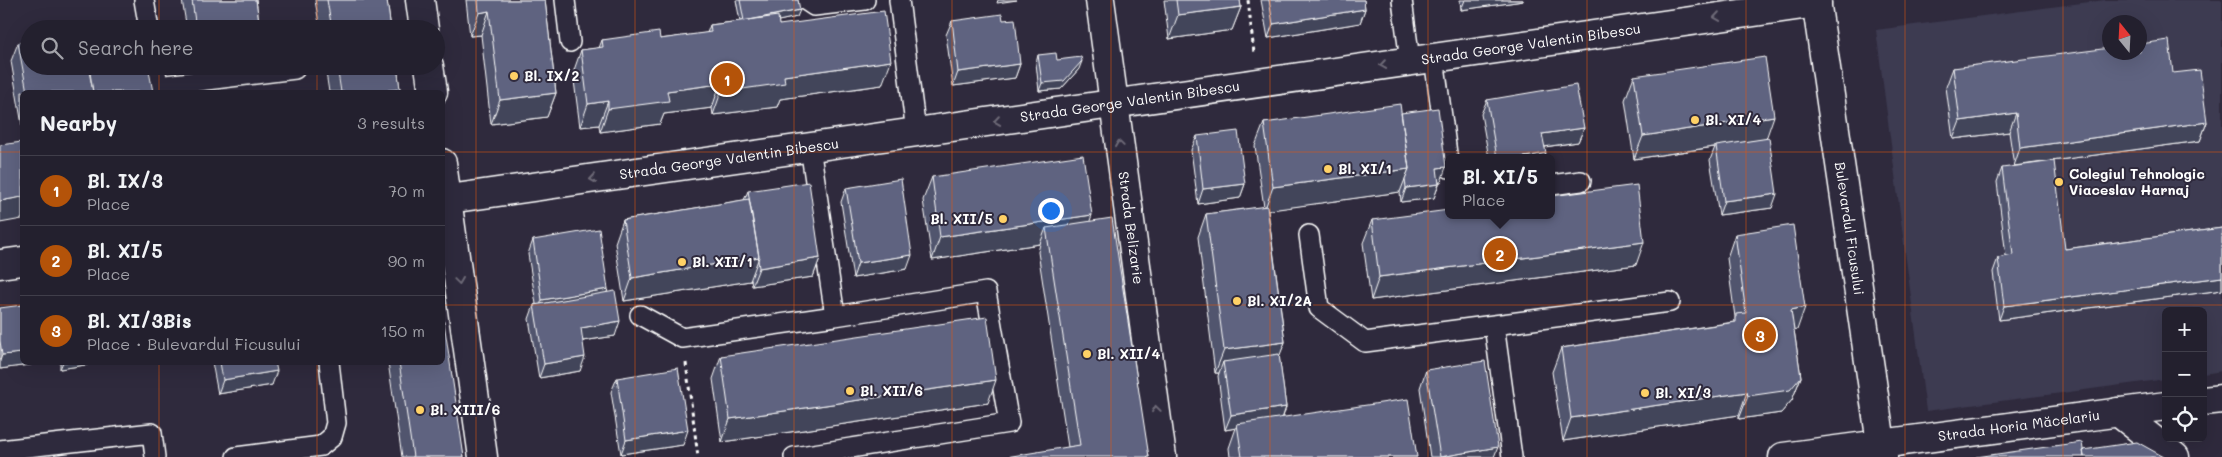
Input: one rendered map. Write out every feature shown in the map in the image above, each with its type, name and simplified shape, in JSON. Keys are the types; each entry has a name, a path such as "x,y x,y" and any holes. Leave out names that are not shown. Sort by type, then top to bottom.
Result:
{"street":[{"path":"420,0 423,20"},
{"name":"Strada Belizarie","path":"1100,0 1162,457"},
{"name":"Strada George Valentin Bibescu","path":"445,200 1422,60 1817,1"},
{"name":"Bulevardul Ficusului","path":"1817,1 1882,450"},
{"path":"430,75 433,90"},
{"path":"445,200 483,457"},
{"path":"0,264 20,261"},
{"path":"2207,400 2222,398"},
{"name":"Strada Horia Măcelariu","path":"1783,457 1882,450 2162,406"},
{"path":"2118,412 2175,457"}],"lane":[{"path":"144,0 147,20"},
{"path":"565,0 570,42"},
{"path":"805,0 814,6 865,0"},
{"path":"899,0 916,132"},
{"path":"1402,0 1422,60 1446,154"},
{"path":"157,75 159,89 259,75"},
{"path":"810,148 836,316"},
{"path":"1555,184 1581,181"},
{"path":"1309,236 1319,308 1365,342 1670,302"},
{"path":"640,315 682,338 986,292 1008,423 846,454 794,457"},
{"path":"1494,325 1512,457"},
{"path":"236,457 321,446 332,436 336,423 329,365"},
{"path":"0,450 152,433 155,457"}],"path":[{"path":"1248,0 1258,83"},
{"path":"682,338 698,457"}],"shaded area":[{"name":"Colegiul Tehnologic Viaceslav Harnaj","path":"2105,0 2222,0 2222,371 2207,373 2207,307 2162,307 2162,380 1926,411 1876,30"}],"building":[{"path":"192,0 256,0 259,20 195,20"},
{"path":"327,0 387,0 390,20 330,20"},
{"name":"Bl. IX/2","path":"478,0 545,0 556,93 500,100 489,11 479,13"},
{"path":"740,0 798,0 800,10 744,21"},
{"path":"1176,0 1240,0 1241,7 1178,15"},
{"path":"1269,0 1364,0 1365,9 1273,24"},
{"path":"884,11 891,61 784,76 785,83 721,92 720,84 667,91 669,101 608,109 608,101 588,104 581,50 603,47 602,40 659,32 660,39 711,32 710,25 778,16 779,25"},
{"path":"1002,14 1003,20 1015,19 1020,64 958,72 952,21"},
{"path":"2169,40 2173,73 2200,70 2207,122 2020,148 2016,113 1960,121 1953,68 2102,49 2102,60 2147,60 2147,43"},
{"path":"1056,53 1057,60 1081,57 1082,61 1064,81 1042,83 1038,55"},
{"path":"1765,57 1774,116 1643,136 1634,76"},
{"path":"24,75 90,75 93,90 27,90"},
{"path":"90,75 150,75 153,90 93,90"},
{"path":"338,75 398,75 400,89 341,90"},
{"path":"1576,85 1584,128 1542,134 1546,153 1496,154 1487,100"},
{"name":"Bl. XI/1","path":"1400,104 1409,169 1273,187 1264,123"},
{"path":"1438,108 1445,160 1445,167 1437,168 1439,184 1406,188 1405,179 1409,169 1401,113"},
{"path":"1238,131 1245,184 1203,189 1197,136"},
{"path":"1769,138 1777,194 1724,201 1716,146"},
{"path":"20,142 20,197 0,201 0,145"},
{"path":"1083,155 1092,215 940,237 932,177"},
{"path":"2054,161 2065,249 2222,228 2222,277 2004,306 1998,258 2013,255 2002,168"},
{"path":"901,179 912,255 858,263 846,188"},
{"path":"809,182 820,258 759,268 759,257 748,191"},
{"path":"1637,185 1644,242 1379,277 1372,220 1445,211 1445,219 1555,219 1555,195"},
{"path":"749,199 759,257 632,278 623,220"},
{"name":"Bl. XI/2A","path":"1267,206 1285,342 1224,350 1206,214"},
{"name":"Bl. XII/4","path":"1112,218 1149,457 1006,457 1080,445 1046,228"},
{"path":"1793,225 1805,307 1791,310 1801,377 1790,390 1748,396 1747,392 1571,418 1561,348 1736,322 1736,314 1746,313 1735,234"},
{"path":"599,229 608,289 542,300 533,240"},
{"path":"615,291 620,321 581,328 585,357 544,364 534,305"},
{"path":"20,305 20,353 2,355 0,308"},
{"name":"Bl. XII/6","path":"987,317 996,380 730,419 721,356"},
{"name":"Bl. XIII/6","path":"445,329 464,457 413,457 399,365 445,365"},
{"path":"1279,354 1286,407 1231,415 1223,362"},
{"path":"1485,361 1498,447 1440,457 1426,370"},
{"path":"220,365 276,365 277,371 223,380"},
{"path":"678,368 688,430 626,440 617,378"},
{"path":"1408,399 1417,457 1242,457 1237,424"},
{"path":"2082,442 2084,457 1976,457"},
{"path":"2137,442 2164,457 2084,457 2083,450"}],"place":[{"name":"Bl. IX/2","path":"514,76"},
{"name":"Bl. IX/3","path":"727,79"},
{"name":"Bl. XI/4","path":"1695,120"},
{"name":"Bl. XI/1","path":"1328,169"},
{"name":"Colegiul Tehnologic Viaceslav Harnaj","path":"2059,182"},
{"name":"Bl. XII/5","path":"1003,219"},
{"name":"Bl. XI/5","path":"1500,254"},
{"name":"Bl. XII/1","path":"682,262"},
{"name":"Bl. XI/2A","path":"1237,301"},
{"name":"Bl. XI/3Bis","path":"1760,335"},
{"name":"Bl. XII/4","path":"1087,354"},
{"name":"Bl. XII/6","path":"850,391"},
{"name":"Bl. XI/3","path":"1645,393"},
{"name":"Bl. XIII/6","path":"420,410"}]}
